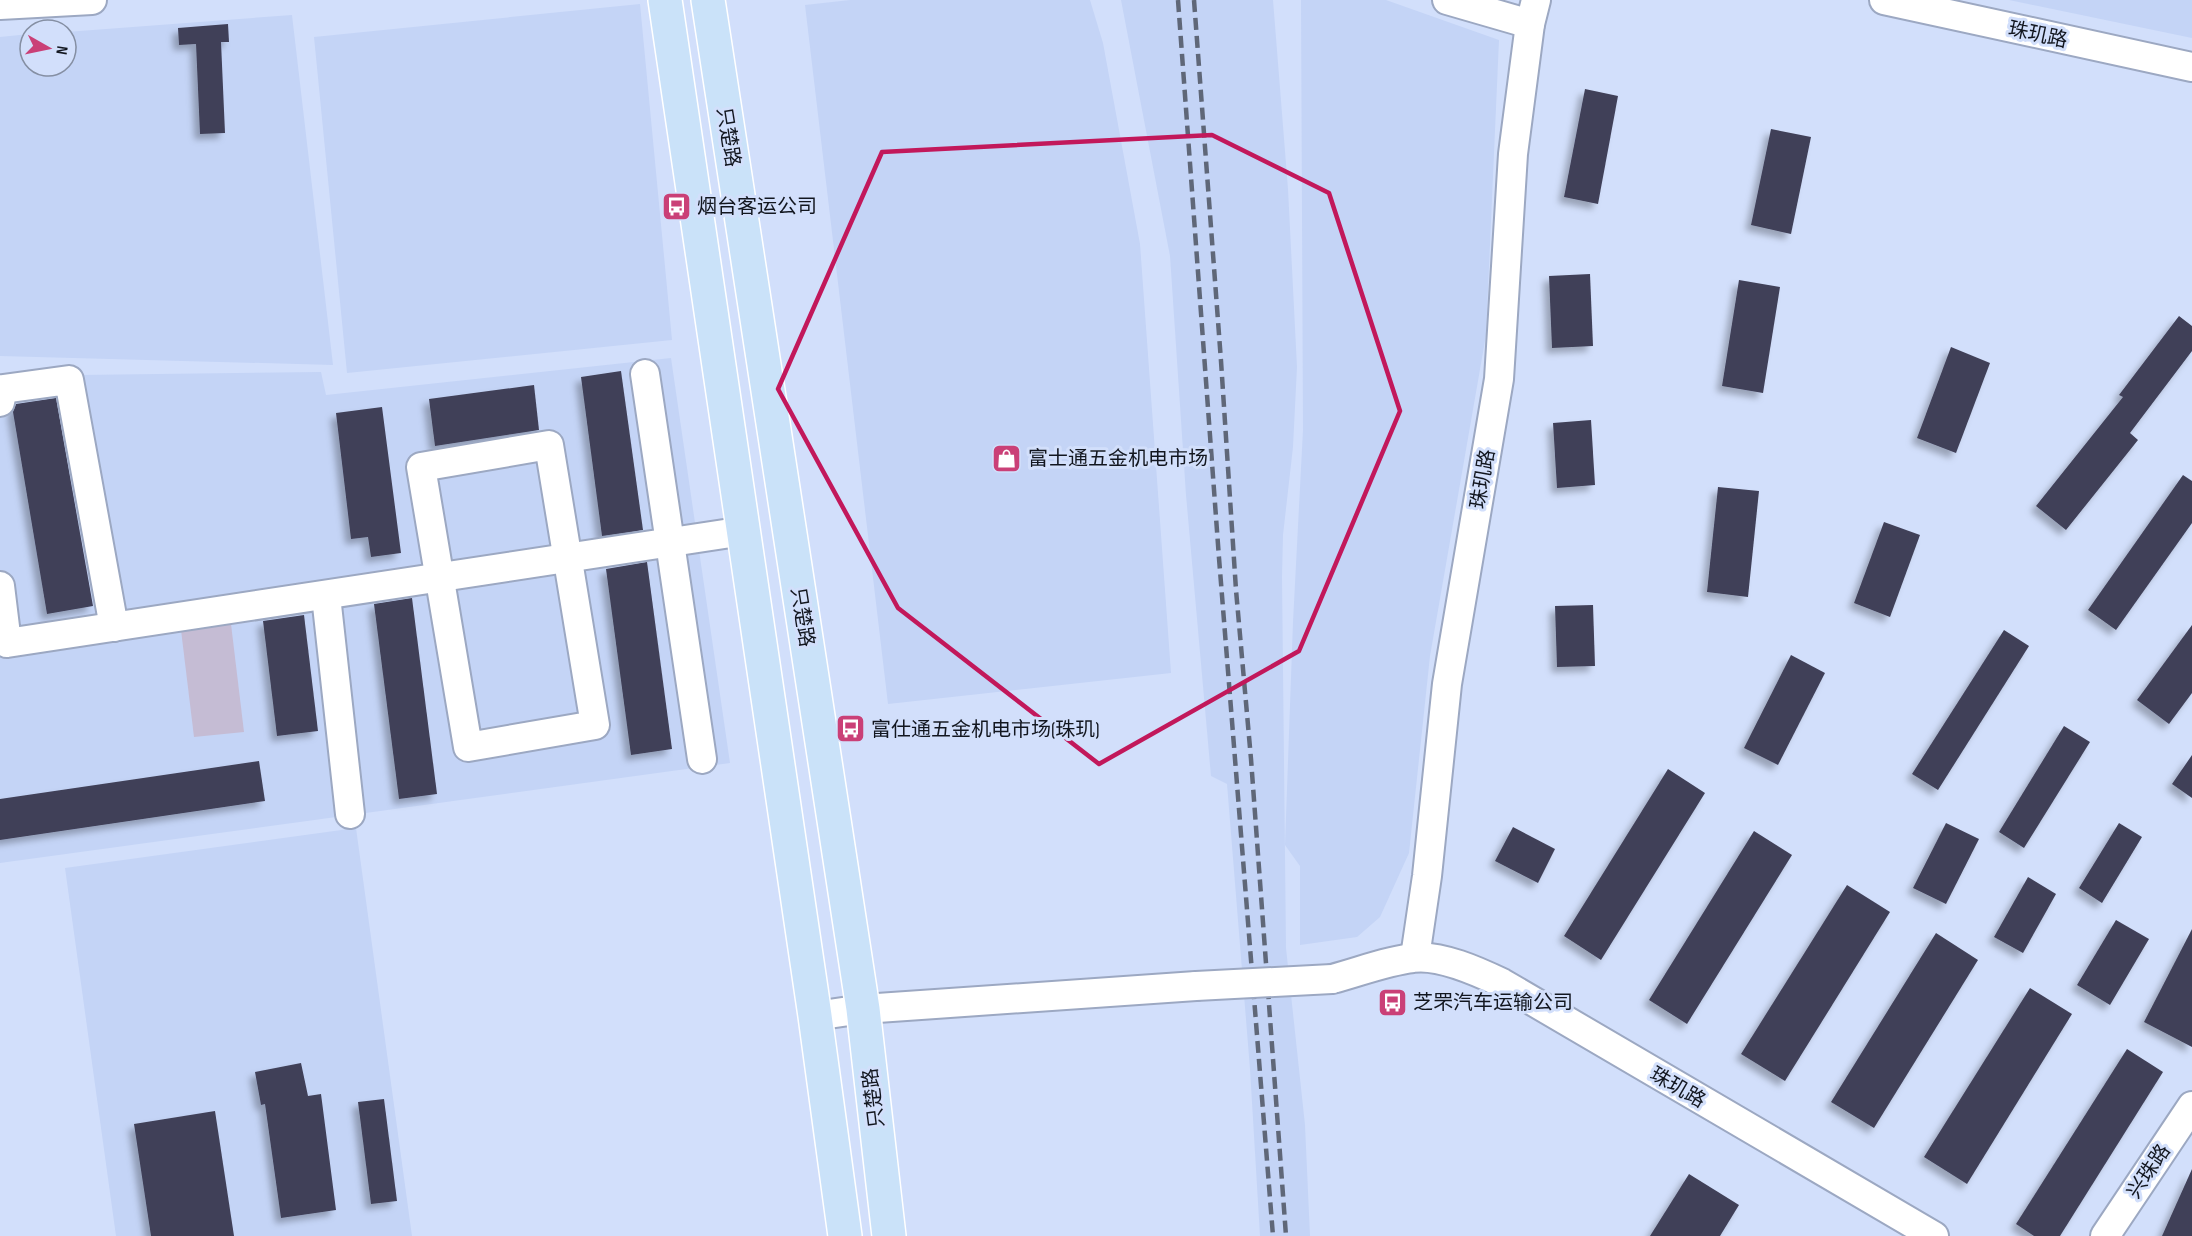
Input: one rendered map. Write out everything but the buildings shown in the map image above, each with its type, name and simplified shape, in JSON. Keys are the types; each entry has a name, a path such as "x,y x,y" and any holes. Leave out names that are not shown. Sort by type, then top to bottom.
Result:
{"main road":[{"path":"665,0 815,1016 845,1236"},
{"name":"只楚路","path":"708,0 863,1010 889,1236"}],"street":[{"path":"0,5 92,0"},
{"path":"1447,0 1533,12"},
{"name":"珠玑路","path":"1884,0 2192,67"},
{"name":"珠玑路","path":"1415,957 1427,876 1447,684 1499,379 1513,154 1533,12"},
{"path":"645,374 702,759"},
{"path":"0,402 3,389 69,380 114,627"},
{"path":"549,445 595,725 468,747 439,578 421,467 549,445"},
{"path":"0,586 3,644 744,531"},
{"path":"326,596 350,814"},
{"name":"珠玑路","path":"815,1016 863,1010 1196,986 1332,979 1415,957 1461,966 1502,983 1934,1236"},
{"name":"兴珠路","path":"2105,1236 2192,1106"}],"highlighted area":[{"path":"1212,135 1329,193 1400,411 1299,651 1099,764 898,608 778,389 882,152"}],"shaded area":[{"name":"富士通五金机电市场","path":"850,0 1090,0 1103,43 1140,244 1171,673 888,704 805,5"},
{"path":"1121,0 1273,0 1288,189 1297,367 1293,447 1283,535 1282,577 1286,948 1305,1125 1310,1236 1260,1236 1250,1069 1227,784 1211,776 1186,495 1170,256"},
{"path":"1301,0 1386,0 1499,40 1486,335 1430,656 1409,853 1380,917 1357,937 1300,945 1300,866 1285,845 1303,430"},
{"path":"2009,0 2192,0 2192,38"},
{"path":"640,4 672,340 347,373 314,37"},
{"path":"292,15 333,365 0,356 0,37 18,35 18,78 78,78 78,31"},
{"path":"671,358 730,763 0,863 0,376 321,372 326,395"},
{"path":"231,624 244,732 194,737 181,630"},
{"path":"356,828 412,1236 116,1236 65,868"}],"railway":[{"path":"1178,0 1219,558 1273,1236"},
{"path":"1194,0 1236,590 1251,759 1286,1236"}],"place":[{"name":"烟台客运公司","path":"676,206"},
{"name":"富士通五金机电市场","path":"1007,458"},
{"name":"富仕通五金机电市场(珠玑)","path":"850,729"},
{"name":"芝罘汽车运输公司","path":"1392,1002"}]}
